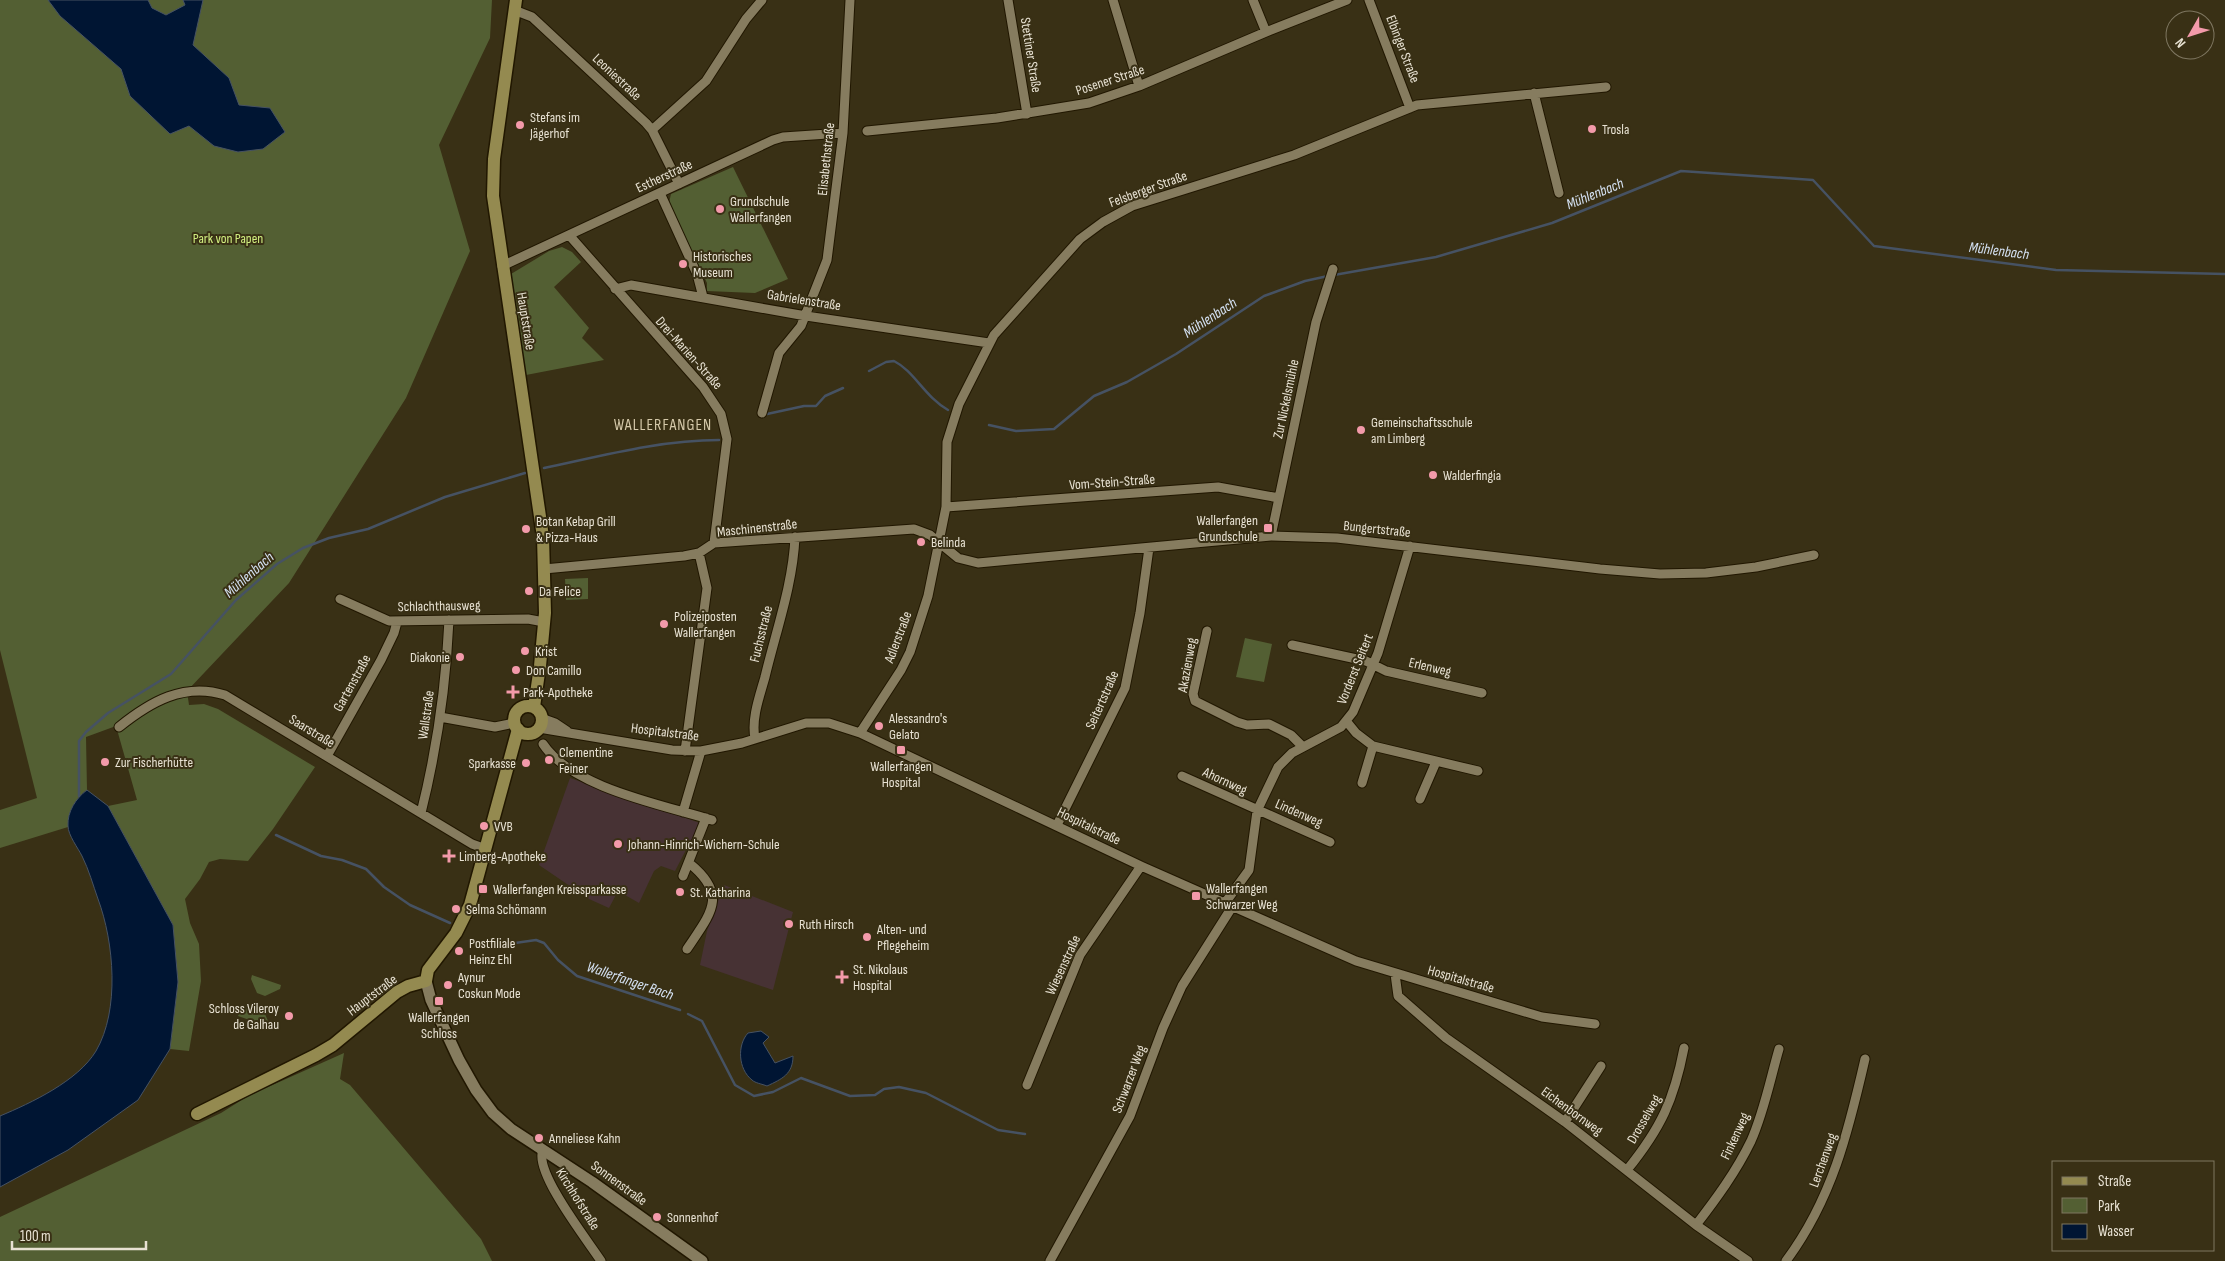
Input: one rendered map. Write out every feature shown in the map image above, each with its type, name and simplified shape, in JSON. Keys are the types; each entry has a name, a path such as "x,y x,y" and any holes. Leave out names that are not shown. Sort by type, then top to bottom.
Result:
{"main road":[{"name":"Hauptstraße","path":"515,5 493,177 495,217 539,504 544,569 544,622 541,648 534,665 530,707"},
{"path":"426,981 428,970 458,929 476,888 519,728 516,713 530,707 540,723 533,732 519,728"},
{"name":"Hauptstraße","path":"198,1114 316,1056 333,1045 398,992 408,986 426,981"}],"street":[{"path":"652,130 706,81 746,20 762,0"},
{"name":"Elisabethstraße","path":"762,413 778,353 799,330 806,316 823,274 831,243 843,133 850,0"},
{"name":"Stettiner Straße","path":"1008,0 1027,114"},
{"path":"1113,0 1140,86"},
{"path":"1253,0 1266,32"},
{"name":"Posener Straße","path":"866,130 1027,114 1089,103 1140,86 1266,32 1347,0"},
{"name":"Elbinger Straße","path":"1369,0 1410,108"},
{"name":"Leoniestraße","path":"515,5 532,17 652,130 678,184"},
{"name":"Felsberger Straße","path":"940,543 946,507 945,461 949,430 959,404 989,343 1006,319 1067,252 1091,230 1116,213 1157,198 1294,155 1410,108 1432,102 1606,87"},
{"path":"1534,93 1559,194"},
{"name":"Estherstraße","path":"502,266 773,140 783,137 843,133"},
{"path":"660,193 697,274 703,297"},
{"name":"Drei-Marien-Straße","path":"569,234 615,289 703,387 721,414 727,439 714,543"},
{"name":"Zur Nickelsmühle","path":"1271,536 1316,322 1333,269"},
{"name":"Gabrielenstraße","path":"615,289 632,286 806,316 989,343"},
{"name":"Vom-Stein-Straße","path":"946,507 1218,488 1279,498"},
{"name":"Maschinenstraße","path":"544,569 667,558 699,552 714,543 914,529 922,531 940,543"},
{"name":"Bungertstraße","path":"940,543 958,558 978,564 1271,536 1337,538 1600,569 1660,574 1706,573 1756,568 1814,554"},
{"name":"Fuchsstraße","path":"755,738 759,698 791,571 795,537"},
{"name":"Adlerstraße","path":"860,732 901,670 910,652 928,596 940,543"},
{"name":"Vorderst Seitert","path":"1229,905 1249,870 1257,810 1278,767 1284,760 1303,747 1347,722 1372,666 1410,546"},
{"name":"Seitertstraße","path":"1057,825 1125,688 1140,613 1149,548"},
{"path":"685,751 707,588 699,552"},
{"name":"Schlachthausweg","path":"340,598 383,619 397,622 528,619 544,622"},
{"name":"Wallstraße","path":"421,813 440,717 447,668 449,620"},
{"name":"Gartenstraße","path":"326,756 381,660 394,633 397,622"},
{"name":"Akazienweg","path":"1207,631 1193,694 1195,701 1237,722 1247,725 1269,724 1298,739 1303,747"},
{"name":"Erlenweg","path":"1292,645 1366,661 1372,666 1386,671 1482,693"},
{"name":"Saarstraße","path":"119,727 155,701 180,693 205,690 225,695 472,844 486,850"},
{"path":"440,717 495,727 519,728"},
{"name":"Hospitalstraße","path":"540,723 568,731 685,751 700,751 755,738 791,726 816,722 835,724 860,732 1141,866 1340,954 1395,974 1542,1016 1595,1024"},
{"path":"1347,722 1356,733 1373,746 1478,771"},
{"path":"543,744 555,759 595,781 641,800 709,819 683,876"},
{"path":"1362,783 1373,746"},
{"path":"683,812 700,751"},
{"path":"1420,799 1436,762"},
{"name":"Ahornweg","path":"1182,776 1257,810"},
{"name":"Lindenweg","path":"1257,810 1330,842"},
{"path":"687,948 713,905 714,896 708,879 689,863"},
{"name":"Wiesenstraße","path":"1027,1085 1080,955 1141,866"},
{"name":"Schwarzer Weg","path":"1050,1261 1130,1116 1163,1028 1182,986 1229,905"},
{"name":"Eichenbornweg","path":"1395,974 1398,996 1403,1002 1458,1047 1565,1122 1696,1225 1748,1261"},
{"name":"Sonnenstraße","path":"426,981 431,1000 459,1060 485,1103 500,1120 592,1182 702,1261"},
{"name":"Drosselweg","path":"1627,1170 1652,1137 1669,1106 1684,1048"},
{"name":"Finkenweg","path":"1696,1225 1725,1185 1750,1141 1759,1119 1778,1049"},
{"name":"Lerchenweg","path":"1786,1261 1810,1224 1834,1175 1849,1126 1865,1059"},
{"path":"1565,1122 1601,1066"},
{"name":"Kirchhofstraße","path":"543,1150 540,1156 552,1185 601,1261"}],"shaded area":[{"name":"Johann-Hinrich-Wichern-Schule","path":"570,778 700,823 675,871 661,866 654,871 639,903 618,891 609,908 589,899 539,865"},
{"name":"St. Katharina","path":"724,885 793,912 773,990 700,965 707,931"}],"green space":[{"name":"Park von Papen","path":"0,0 492,0 490,38 439,145 470,251 406,398 289,583 187,691 189,705 204,704 218,709 315,767 273,829 248,861 220,859 209,862 200,879 185,899 190,923 199,944 201,981 189,1051 170,1049 178,982 173,925 108,806 137,800 116,726 86,737 87,790 73,806 68,827 0,848 0,810 37,798 0,650"},
{"path":"733,167 788,279 755,293 707,291 707,283 669,203 671,194"},
{"path":"562,247 572,252 581,262 554,287 589,328 582,338 604,360 526,375 511,274 549,251"},
{"path":"588,578 588,599 566,600 565,579"},
{"path":"1245,638 1272,644 1264,682 1236,677"},
{"path":"252,975 281,985 280,989 265,996 257,993 251,979"},
{"path":"253,1004 257,1007 262,1007 268,1021 267,1026 238,1016 240,1011"},
{"path":"344,1053 340,1079 350,1085 481,1239 492,1261 0,1261 0,1217 221,1113 248,1096"}],"water":[{"path":"48,0 148,0 152,8 166,15 185,5 183,0 203,0 193,45 229,78 239,105 270,108 285,132 263,149 238,152 214,146 189,126 170,134 130,96 121,69 60,16"},
{"path":"87,790 108,806 173,925 178,982 170,1049 138,1100 68,1150 0,1187 0,1116 39,1098 78,1072 96,1051 104,1034 109,1016 112,976 108,935 89,872 68,830 69,816 73,806"},
{"path":"761,1031 769,1037 763,1043 775,1063 793,1056 789,1072 767,1086 755,1082 747,1075 741,1057 744,1038 748,1033"}],"waterway":[{"name":"Mühlenbach","path":"1334,275 1436,257 1552,223 1681,171 1813,180 1874,246 2056,270 2225,274"},
{"name":"Mühlenbach","path":"989,425 1016,431 1054,429 1094,396 1127,382 1176,354 1264,296 1305,281 1328,276"},
{"name":"Mühlenbach","path":"869,371 886,362 894,361 908,371 940,405 948,410"},
{"name":"Mühlenbach","path":"767,414 804,406 816,406 825,396 843,388"},
{"name":"Mühlenbach","path":"544,468 653,446 719,440"},
{"name":"Mühlenbach","path":"79,796 79,741 86,732 108,713 171,674 236,600 277,564 303,548 329,538 368,529 445,497 525,473"},
{"name":"Wallerfanger Bach","path":"276,835 321,856 342,860 366,869 384,887 410,905 450,923"},
{"name":"Wallerfanger Bach","path":"496,943 500,945 536,940 544,943 558,960 577,976 680,1010"},
{"name":"Wallerfanger Bach","path":"688,1014 702,1021 735,1085 754,1096 773,1092 801,1078 850,1096 875,1095 884,1089 899,1087 926,1093 998,1130 1025,1134"}],"place":[{"name":"Stefans im Jägerhof","path":"520,125"},
{"name":"Trosla","path":"1592,129"},
{"name":"Grundschule Wallerfangen","path":"720,209"},
{"name":"Historisches Museum","path":"683,264"},
{"name":"Gemeinschaftsschule am Limberg","path":"1361,430"},
{"name":"Walderfingia","path":"1433,475"},
{"name":"Wallerfangen Grundschule","path":"1268,528"},
{"name":"Botan Kebap Grill & Pizza-Haus","path":"526,529"},
{"name":"Belinda","path":"921,542"},
{"name":"Da Felice","path":"529,591"},
{"name":"Polizeiposten Wallerfangen","path":"664,624"},
{"name":"Krist","path":"525,651"},
{"name":"Diakonie","path":"460,657"},
{"name":"Don Camillo","path":"516,670"},
{"name":"Park-Apotheke","path":"513,692"},
{"name":"Alessandro's Gelato","path":"879,726"},
{"name":"Wallerfangen Hospital","path":"901,750"},
{"name":"Clementine Feiner","path":"549,760"},
{"name":"Zur Fischerhütte","path":"105,762"},
{"name":"Sparkasse","path":"526,763"},
{"name":"VVB","path":"484,826"},
{"name":"Johann-Hinrich-Wichern-Schule","path":"618,844"},
{"name":"Limberg-Apotheke","path":"449,856"},
{"name":"Wallerfangen Kreissparkasse","path":"483,889"},
{"name":"St. Katharina","path":"680,892"},
{"name":"Wallerfangen Schwarzer Weg","path":"1196,896"},
{"name":"Selma Schömann","path":"456,909"},
{"name":"Ruth Hirsch","path":"789,924"},
{"name":"Alten- und Pflegeheim","path":"867,937"},
{"name":"Postfiliale Heinz Ehl","path":"459,951"},
{"name":"St. Nikolaus Hospital","path":"842,977"},
{"name":"Aynur Coskun Mode","path":"448,985"},
{"name":"Wallerfangen Schloss","path":"439,1001"},
{"name":"Schloss Vileroy de Galhau","path":"289,1016"},
{"name":"Anneliese Kahn","path":"539,1138"},
{"name":"Sonnenhof","path":"657,1217"}],"district":[{"name":"WALLERFANGEN","path":"663,425"}]}
